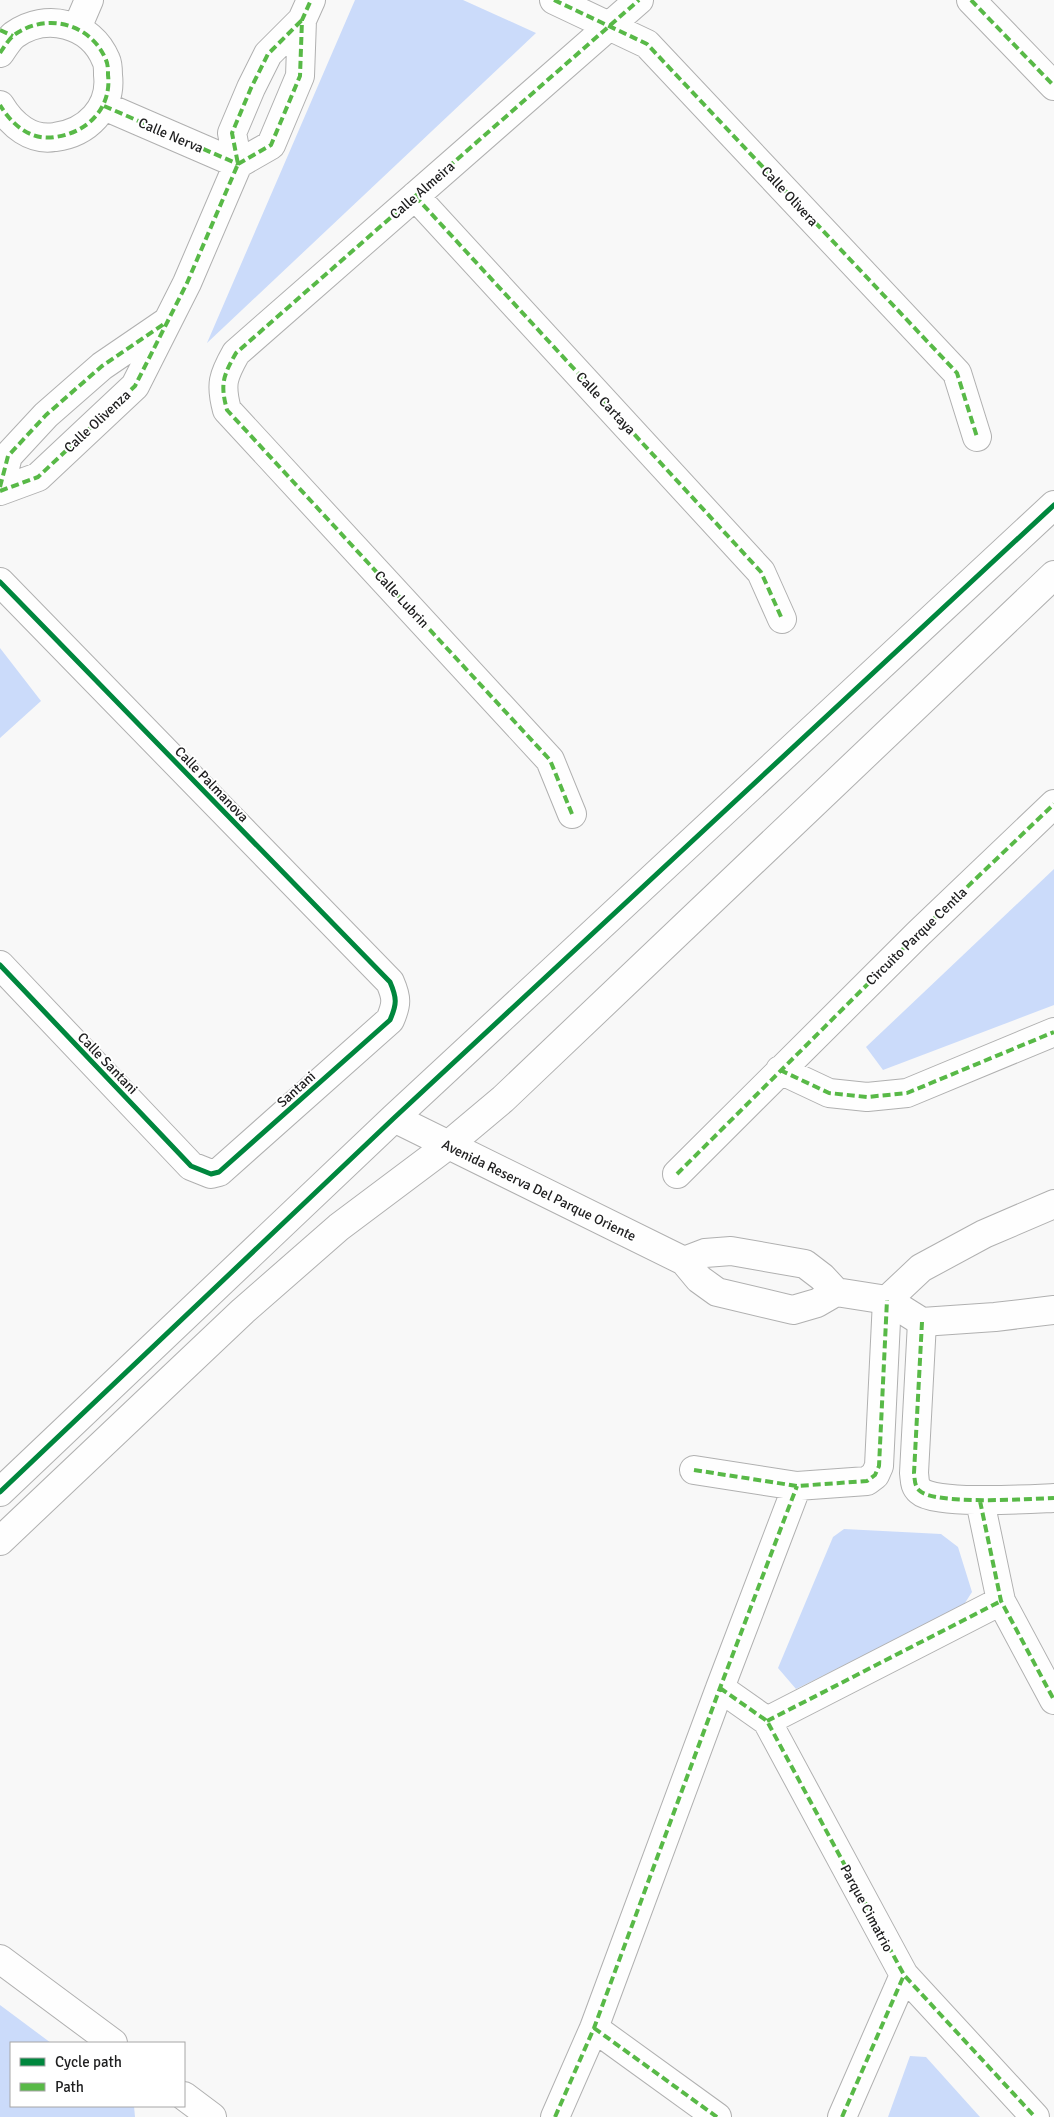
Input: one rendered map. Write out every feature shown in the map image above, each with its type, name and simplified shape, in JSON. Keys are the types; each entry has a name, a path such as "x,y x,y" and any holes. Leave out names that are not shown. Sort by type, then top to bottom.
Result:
{"street":[{"path":"77,28 89,0"},
{"name":"Calle Olivera","path":"554,0 647,44 957,373 977,437"},
{"name":"Calle Almeira","path":"222,391 224,374 236,353 639,0"},
{"path":"971,0 1054,86"},
{"path":"306,10 300,76 271,145 238,164 232,133 251,88 268,54 306,10"},
{"path":"0,105 8,118 25,132 48,138 70,135 90,124 104,106 109,84 107,61 95,41 77,28 56,22 33,24 4,40"},
{"name":"Calle Nerva","path":"104,106 238,164"},
{"name":"Calle Olivenza","path":"0,491 38,477 135,386 187,283 238,164"},
{"name":"Calle Cartaya","path":"415,196 761,572 782,619"},
{"name":"Calle Olivenza","path":"0,487 8,456 46,415 102,366 166,322"},
{"name":"Calle Lubrin","path":"222,391 227,410 550,760 572,814"},
{"path":"0,1492 394,1118 1054,505"},
{"path":"0,1542 243,1310 339,1227 447,1146 503,1099 1054,575"},
{"name":"Calle Palmanova","path":"0,582 390,982 395,995 395,1008"},
{"name":"Circuito Parque Centla","path":"676,1174 918,934 1054,804"},
{"name":"Calle Santani","path":"0,965 191,1166 202,1172"},
{"name":"Santani","path":"202,1172 211,1174 219,1172 390,1020 395,1008"},
{"path":"780,1070 830,1093 867,1098 907,1094 1054,1032"},
{"name":"Avenida Reserva Del Parque Oriente","path":"394,1118 447,1146 684,1261 699,1279 717,1292 793,1310 817,1302 836,1292"},
{"path":"694,1470 797,1486 856,1484 867,1481 875,1475 879,1466 887,1300 921,1268 984,1234 1054,1204"},
{"path":"684,1261 705,1253 731,1251 805,1264 822,1277 836,1292 887,1300 922,1322 995,1317 1054,1310"},
{"path":"922,1322 914,1473 915,1486 921,1492 931,1496 980,1501 1054,1498"},
{"path":"555,2117 594,2028 797,1486"},
{"path":"980,1501 1001,1601 1054,1700"},
{"path":"766,1721 1001,1601"},
{"name":"Parque Cimatrio","path":"720,1688 766,1721 904,1975 1035,2117"},
{"path":"0,1958 112,2042"},
{"path":"842,2117 904,1975"},
{"path":"594,2028 717,2117"},
{"path":"185,2105 212,2117"}],"shaded area":[{"path":"355,0 463,0 536,33 207,343"},
{"path":"0,648 41,701 0,738"},
{"path":"1054,869 1054,1005 883,1070 866,1047"},
{"path":"844,1529 941,1534 958,1547 972,1592 963,1606 796,1689 778,1668 833,1537"},
{"path":"0,2005 50,2042 10,2042 10,2107 134,2107 135,2117 0,2117"},
{"path":"910,2056 926,2057 980,2117 888,2117"}],"marked path":[{"path":"238,164 271,145 300,76 302,20 311,0"},
{"path":"554,0 647,44 957,373 977,437"},
{"path":"572,814 550,760 227,410 223,387 228,368 236,353 639,0"},
{"path":"971,0 1054,86"},
{"path":"0,491 38,477 135,386 187,283 238,164 232,133 251,88 268,54 302,20"},
{"path":"0,53 14,35 27,28 53,23 66,25 90,37 99,47 106,60 108,69 108,87 106,98 101,108 87,124 67,135 46,138 30,134 16,125 0,105"},
{"path":"0,30 13,36"},
{"path":"104,106 238,164"},
{"path":"415,196 761,572 782,619"},
{"path":"0,487 8,456 46,415 102,366 164,324"},
{"path":"677,1174 918,934 1054,804"},
{"path":"780,1070 829,1093 867,1097 907,1093 1054,1032"},
{"path":"694,1470 797,1486 867,1481 875,1475 879,1466 887,1300"},
{"path":"922,1322 914,1473 918,1489 929,1495 963,1500 1054,1498"},
{"path":"555,2117 594,2028 797,1486"},
{"path":"980,1501 1001,1601 1054,1700"},
{"path":"767,1721 1001,1601"},
{"path":"720,1688 767,1721 904,1975 1035,2117"},
{"path":"842,2117 904,1975"},
{"path":"594,2028 717,2117"}],"cycle path":[{"path":"0,1492 394,1118 1054,505"},
{"path":"0,582 390,982 394,992 395,1005 390,1020 219,1172 211,1174 191,1166 0,965"}]}
